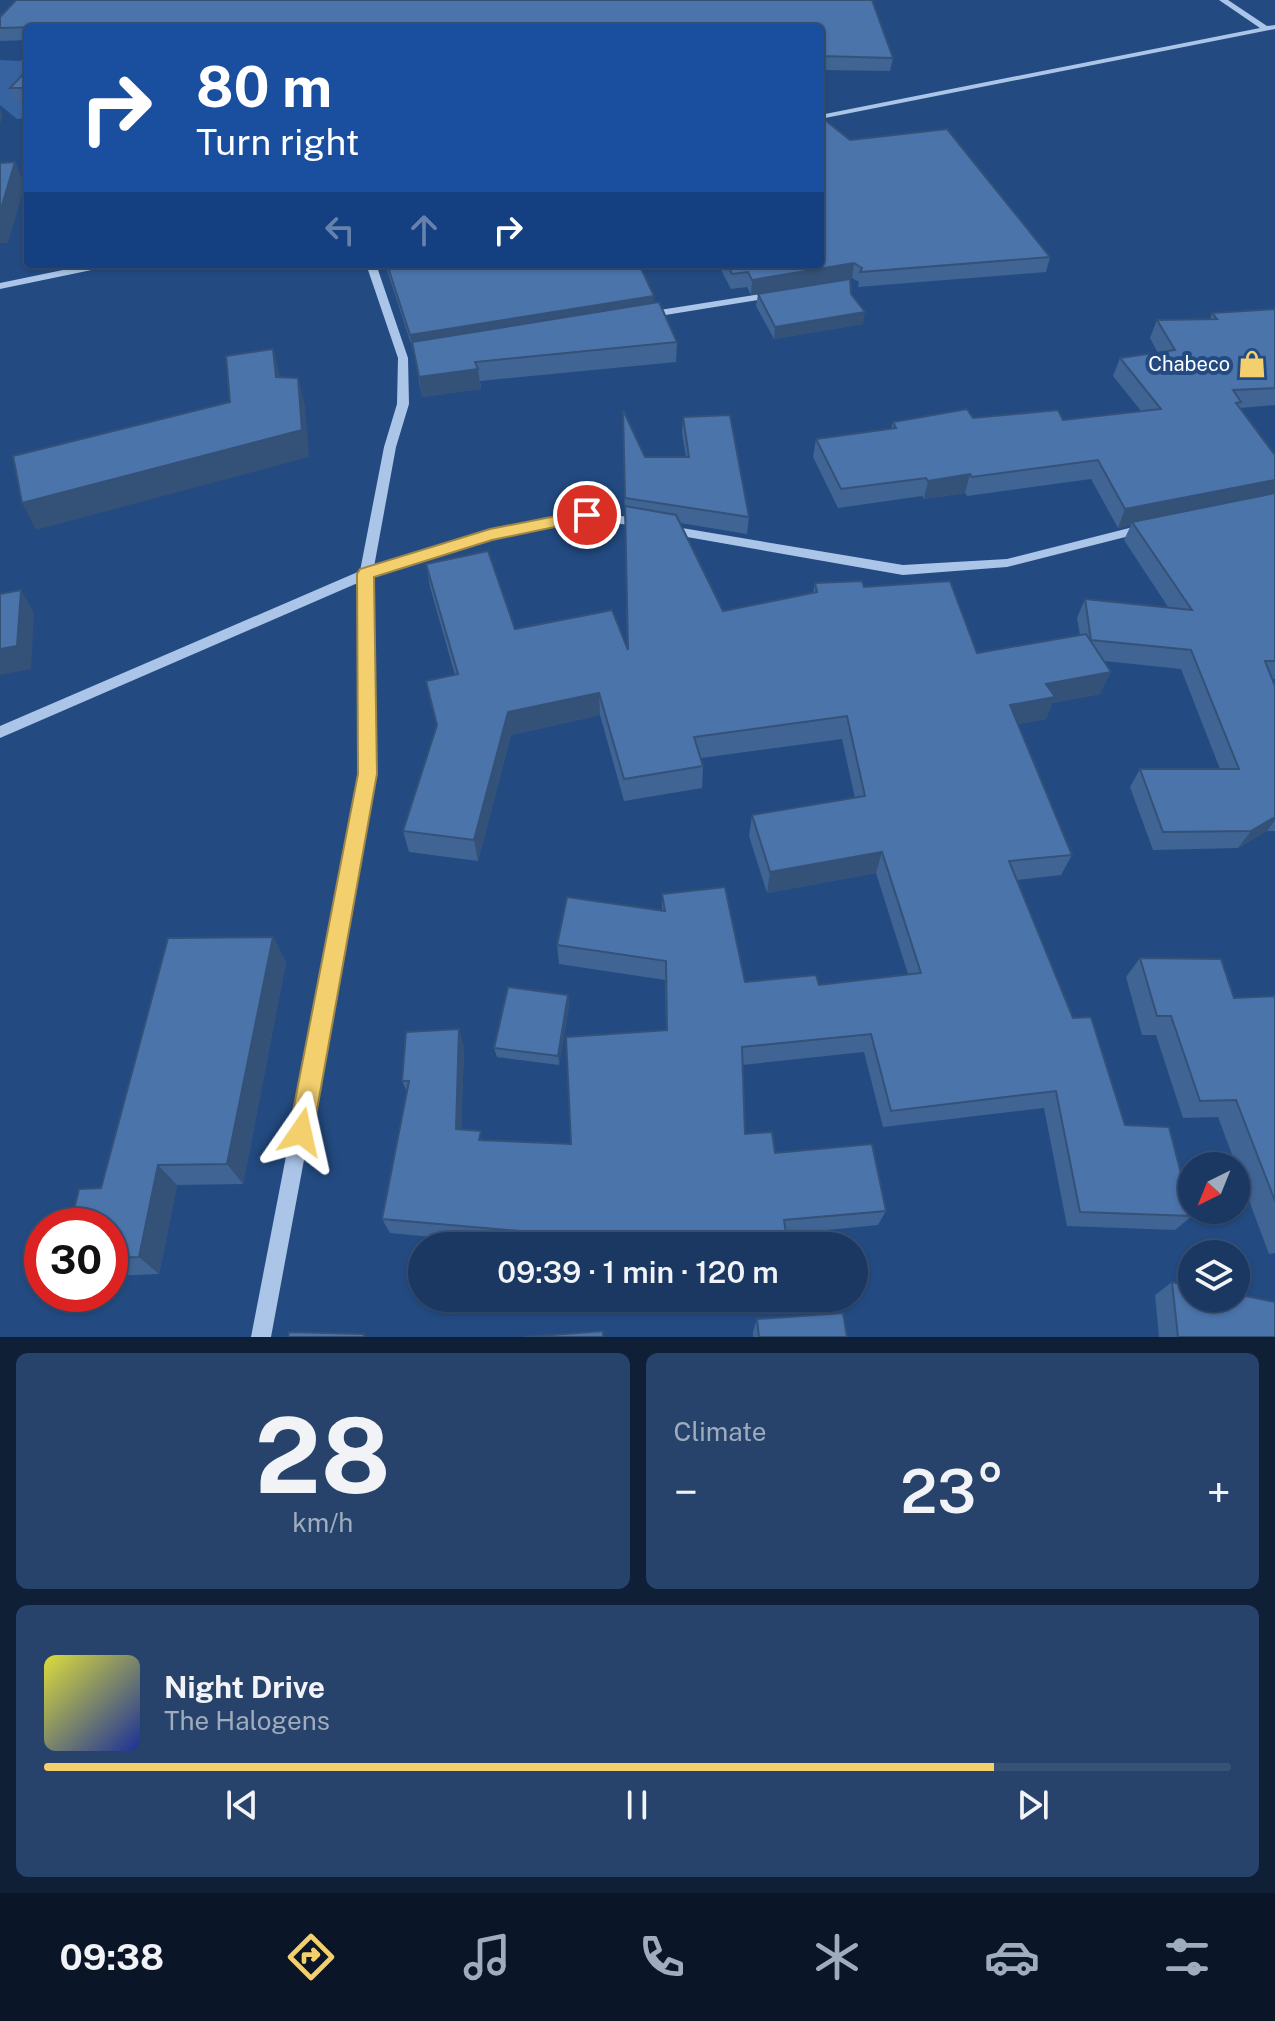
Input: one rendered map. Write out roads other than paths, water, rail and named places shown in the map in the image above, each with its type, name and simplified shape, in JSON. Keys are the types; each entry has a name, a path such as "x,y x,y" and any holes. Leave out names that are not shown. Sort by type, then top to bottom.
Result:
{"street":[{"path":"1223,0 1275,36"},
{"path":"824,116 1275,27"},
{"path":"0,286 87,268"},
{"path":"261,1337 368,774 366,574 390,447 403,404 403,358 372,268"},
{"path":"629,319 793,292"},
{"path":"403,358 418,355"},
{"path":"0,732 366,574 490,535 587,515 903,570 1007,563 1165,523"}],"place":[{"name":"Chabeco","path":"1252,364"}]}
